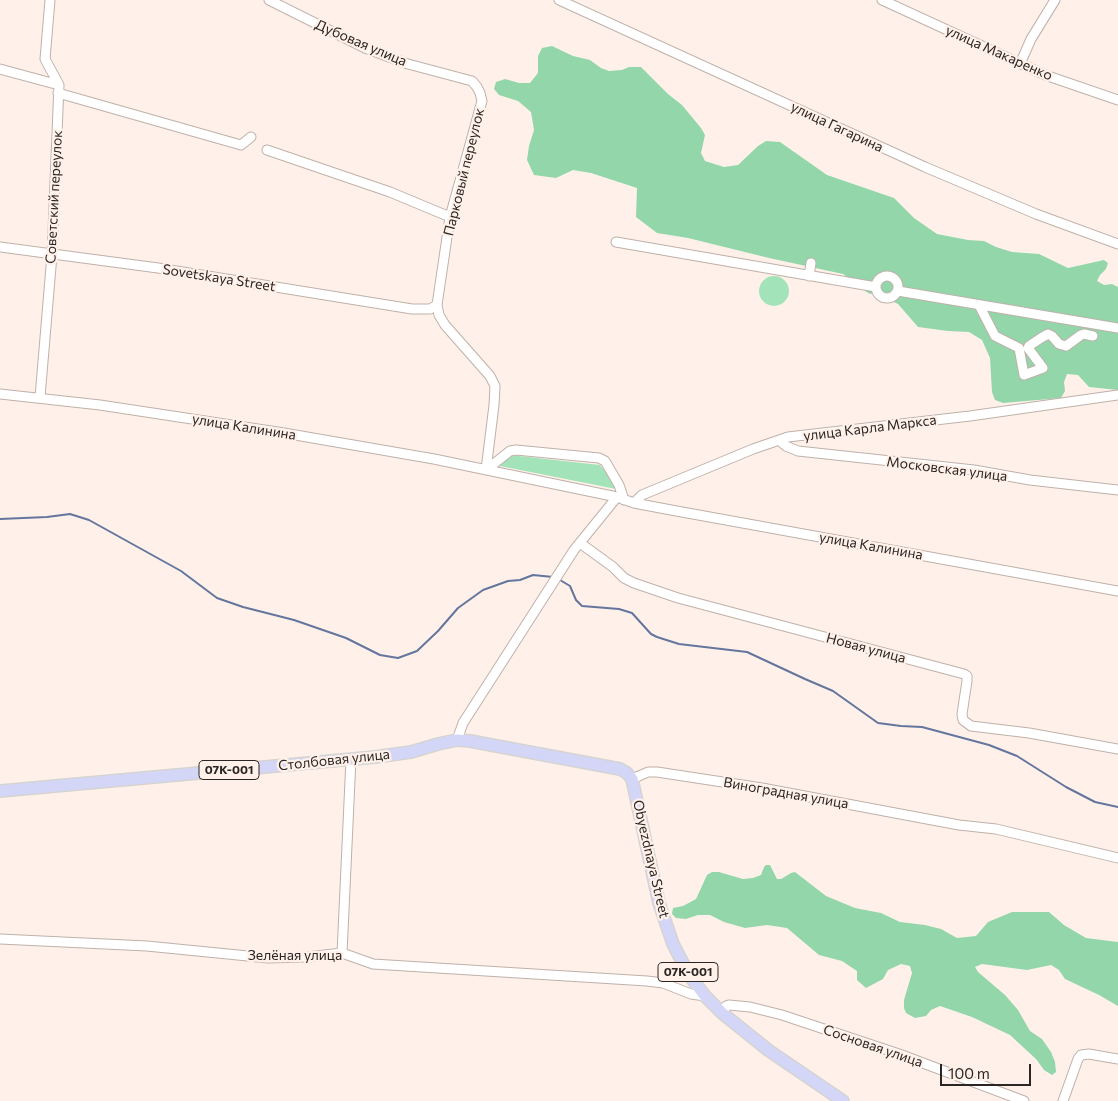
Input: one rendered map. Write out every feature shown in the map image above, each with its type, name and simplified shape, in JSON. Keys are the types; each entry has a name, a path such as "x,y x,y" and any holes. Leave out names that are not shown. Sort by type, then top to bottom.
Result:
{"main road":[{"name":"Столбовая улица","path":"0,791 351,759 411,752 457,740"},
{"name":"07К-001","path":"457,740 604,765 627,773 632,778"},
{"name":"Obyezdnaya Street","path":"632,778 659,903 673,944 689,975 705,996 722,1013 768,1050 843,1101"}],"street":[{"name":"Советский переулок","path":"40,397 52,255 58,89 45,59 50,0"},
{"name":"Дубовая улица","path":"269,0 364,48 408,64 472,81 478,87 480,93"},
{"name":"улица Гагарина","path":"559,0 925,167 1036,214 1118,244"},
{"name":"улица Макаренко","path":"882,0 1020,64 1064,82 1118,100"},
{"path":"1020,64 1031,39 1055,0"},
{"path":"0,70 241,145 251,136"},
{"name":"Парковый переулок","path":"436,305 450,217 482,101 480,93"},
{"path":"267,150 390,192 450,217"},
{"path":"616,242 724,264 876,287"},
{"name":"Sovetskaya Street","path":"0,247 158,268 412,309 430,308 436,305"},
{"path":"809,276 811,263"},
{"path":"886,276 892,277 896,281 898,291 892,297 884,298 877,292 877,282 886,276"},
{"path":"898,291 1118,328"},
{"path":"436,305 445,325 490,376 495,386 486,470"},
{"path":"979,305 995,336 1019,348 1024,376 1043,368 1028,348 1041,338 1048,334 1059,344 1066,346 1084,334 1093,336"},
{"name":"улица Калинина","path":"0,394 40,397 284,433 486,470 621,498 634,503 1118,591"},
{"name":"улица Карла Маркса","path":"634,503 642,495 754,448 779,440 1118,395"},
{"name":"Московская улица","path":"779,440 786,446 798,451 974,470 1030,480 1118,490"},
{"path":"457,740 463,724 561,570 580,543 621,498 619,486 605,461 599,458 516,450 510,451 486,470"},
{"name":"Новая улица","path":"580,543 613,567 624,578 634,583 678,598 964,674 967,676 967,681 962,714 963,720 971,726 1029,733 1118,749"},
{"path":"342,953 351,759"},
{"name":"Виноградная улица","path":"632,778 648,772 762,788 959,825 996,829 1118,858"},
{"name":"Зелёная улица","path":"0,939 147,946 268,958 307,957 342,953 373,964 647,981 663,983 691,994 705,996"},
{"name":"Сосновая улица","path":"722,1013 726,1006 729,1005 750,1007 782,1015 899,1054 1024,1101"},
{"path":"1062,1101 1081,1055 1089,1054 1118,1059"}],"green space":[{"path":"552,46 573,56 590,60 609,71 641,67 682,105 701,128 705,135 701,153 705,161 724,167 738,165 766,141 780,142 827,175 894,198 914,218 937,234 984,241 1012,252 1039,254 1068,268 1104,260 1108,263 1106,269 1097,281 1104,285 1112,284 1118,287 1118,390 1089,387 1078,375 1067,374 1064,382 1065,391 1061,398 1003,403 995,400 992,392 990,358 982,340 969,332 918,327 898,304 886,298 868,293 843,274 688,238 657,233 636,217 637,188 591,173 573,170 556,178 534,175 527,160 534,130 531,112 518,101 499,95 494,89 496,82 505,79 519,83 530,83 538,73 538,56 542,48"},
{"path":"774,276 785,280 789,291 785,302 774,306 763,302 759,291 763,280"},
{"path":"510,455 600,465 617,487 616,489 500,466 500,463"},
{"path":"766,865 770,865 777,879 795,872 826,896 855,908 881,913 900,922 941,929 957,938 976,936 988,922 1012,912 1049,912 1064,925 1086,938 1118,942 1118,1006 1065,979 1059,970 1051,965 1027,970 982,964 975,967 1018,1010 1030,1031 1042,1039 1055,1062 1056,1072 1052,1075 1044,1070 1036,1059 1010,1035 972,1017 940,1006 931,1010 926,1016 915,1018 906,1013 904,1000 912,973 910,966 901,964 888,970 883,979 866,988 857,980 857,971 842,961 819,955 787,928 767,925 745,928 724,922 710,915 698,915 686,919 676,918 672,914 673,908 683,906 696,899 707,875 712,872 719,872 743,879 753,878 761,875"}],"waterway":[{"path":"0,519 70,514 89,520 181,571 217,598 243,607 294,620 346,638 380,655 398,658 417,651 458,608 483,590 533,575 553,577"},
{"path":"560,580 570,586 576,600 582,606 619,609 632,613 651,634 657,637 679,644 747,652 833,691 878,723 922,727 989,745 1017,756 1066,787 1095,802 1118,807"}]}
